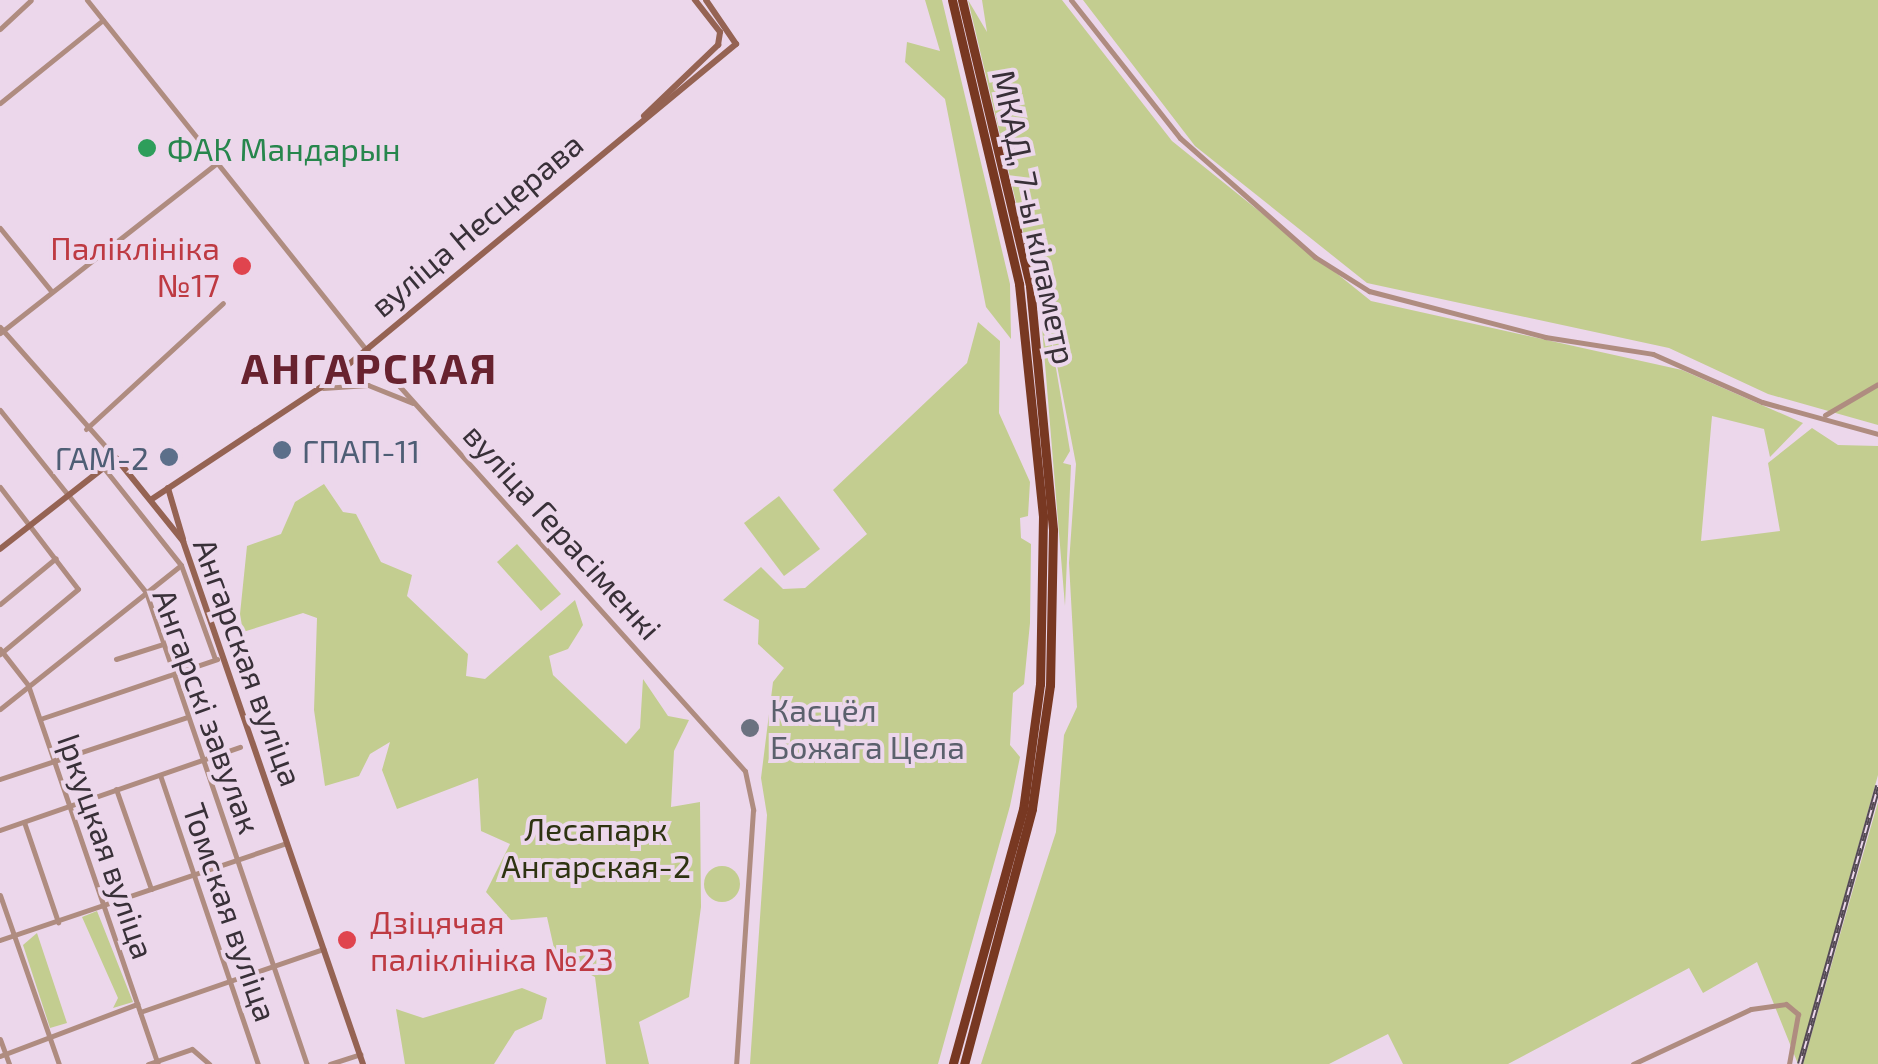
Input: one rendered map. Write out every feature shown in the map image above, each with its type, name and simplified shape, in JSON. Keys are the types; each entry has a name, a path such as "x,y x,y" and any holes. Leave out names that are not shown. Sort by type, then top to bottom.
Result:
{"highway":[{"name":"МКАД, 7-ы кіламетр","path":"952,0 1027,328 1043,516 1045,685"},
{"name":"МКАД, 7-ы кіламетр","path":"962,0 1044,376 1045,685"},
{"path":"953,1064 1004,901 1045,685"},
{"path":"964,1064 1014,901 1045,685"}],"main road":[{"path":"636,124 718,45 720,32 694,0"},
{"path":"636,124 724,54 735,37 706,0"},
{"path":"718,45 724,54"},
{"path":"680,79 685,88"},
{"name":"вуліца Несцерава","path":"152,499 320,388 636,124"},
{"path":"0,549 116,458"},
{"name":"Ангарская вуліца","path":"116,458 183,542 219,658 363,1064"},
{"path":"168,488 183,542"}],"street":[{"name":"вуліца Герасіменкі","path":"87,0 366,350 745,771 753,810 736,1064"},
{"path":"1071,0 1180,138 1315,257 1369,291 1545,338 1652,354 1762,402 1825,415 1878,434"},
{"path":"0,30 31,2"},
{"path":"0,102 103,20"},
{"path":"1,330 217,163"},
{"path":"0,228 52,292"},
{"path":"86,430 224,303"},
{"name":"Ангарская вуліца","path":"1,330 86,430 116,458"},
{"path":"1825,415 1878,384"},
{"path":"320,388 368,385 416,404"},
{"name":"Ангарскі завулак","path":"0,410 146,592 307,1064"},
{"path":"40,718 219,658 181,565 103,467"},
{"path":"0,487 56,557 76,592 1,652"},
{"path":"0,604 56,557"},
{"path":"0,708 181,565"},
{"path":"116,660 163,644"},
{"name":"Іркуцкая вуліца","path":"1,652 28,685 158,1062"},
{"path":"0,780 187,717"},
{"path":"0,830 240,747"},
{"name":"Томская вуліца","path":"160,775 258,1064"},
{"path":"116,789 151,890"},
{"path":"24,822 58,922"},
{"path":"0,940 286,842"},
{"path":"0,895 59,1064"},
{"path":"3,1055 49,1035 323,949"},
{"path":"1633,1064 1767,1006 1798,1007 1789,1064"},
{"path":"0,1039 9,1064"},
{"path":"148,1064 192,1049 209,1064"},
{"path":"330,1064 360,1054"}],"green space":[{"path":"925,0 942,0 1010,284 1011,339 986,307 945,99 905,62 907,42 940,51"},
{"path":"968,0 987,32 982,0 1062,0 1172,141 1371,301 1682,370 1803,423 1770,457 1764,429 1712,416 1701,541 1780,531 1768,463 1812,428 1838,445 1878,446 1878,775 1798,1064 1757,962 1703,993 1689,968 1508,1064 1403,1064 1388,1034 1329,1064 981,1064 1056,832 1064,735 1077,707 1069,563 1076,464 1045,303 1070,451 1063,463 1071,465 1065,606 1040,303"},
{"path":"1083,0 1878,0 1878,425 1768,394 1669,348 1367,283 1195,146"},
{"path":"978,322 1000,341 999,413 1030,482 1028,516 1020,518 1021,538 1031,544 1030,623 1024,684 1013,693 1010,745 1020,757 1010,806 938,1064 750,1064 767,815 761,778 773,682 784,668 758,644 759,620 723,600 761,567 783,589 805,588 867,534 833,490 967,363"},
{"name":"Лесапарк Ангарская-2","path":"324,484 343,512 356,514 381,562 412,575 407,596 468,654 466,676 485,679 575,600 583,625 568,649 549,656 553,675 626,744 640,728 643,679 668,716 689,720 674,751 671,807 700,802 701,907 689,997 639,1022 649,1064 606,1064 595,977 556,957 547,917 511,920 486,892 510,844 481,831 478,778 397,809 382,770 390,742 370,754 359,776 325,786 314,710 317,618 303,613 243,632 240,614 247,546 281,534 295,502"},
{"path":"779,496 820,549 784,576 744,523"},
{"path":"517,544 561,594 541,611 497,562"},
{"path":"1878,802 1878,1064 1803,1064"},
{"path":"722,866 735,871 740,884 735,897 722,902 709,897 704,884 709,871"},
{"path":"97,911 133,1002 113,1008 118,998 82,917"},
{"path":"37,933 67,1023 50,1028 23,945"},
{"path":"522,988 547,998 542,1019 515,1031 494,1064 405,1064 396,1009 423,1018"}],"railway":[{"path":"1800,1064 1878,786"}],"place":[{"name":"ФАК Мандарын","path":"147,148"},
{"name":"Паліклініка №17","path":"242,266"},
{"name":"ГПАП-11","path":"282,450"},
{"name":"ГАМ-2","path":"169,457"},
{"name":"Касцёл Божага Цела","path":"750,728"},
{"name":"Дзіцячая паліклініка №23","path":"347,940"}],"district":[{"name":"АНГАРСКАЯ","path":"370,367"}]}
